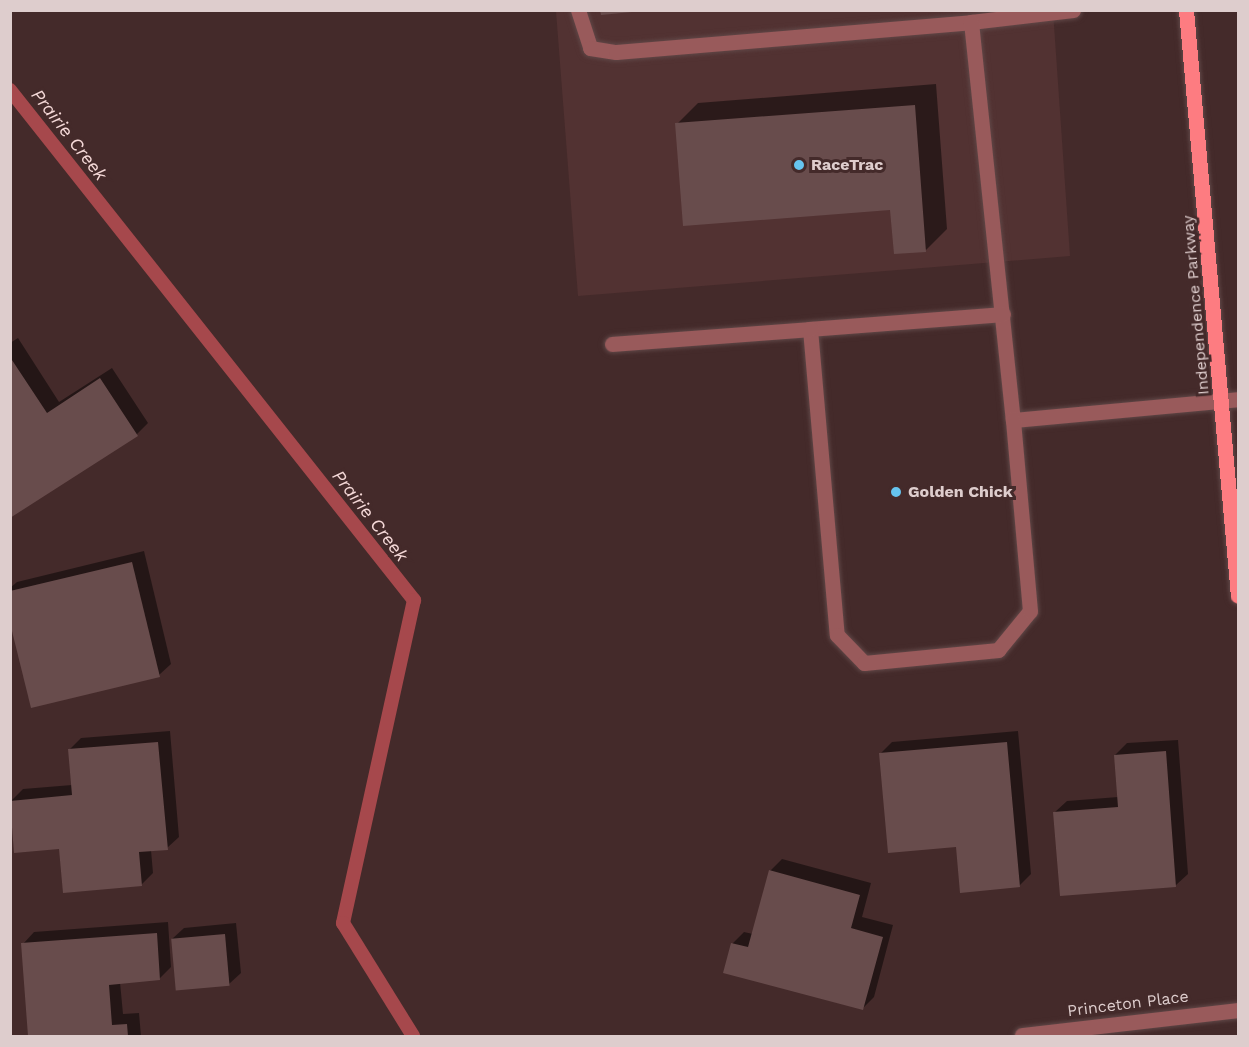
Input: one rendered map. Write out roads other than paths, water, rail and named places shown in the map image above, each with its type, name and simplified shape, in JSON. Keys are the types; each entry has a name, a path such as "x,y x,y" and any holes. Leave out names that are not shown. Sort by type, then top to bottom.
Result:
{"main road":[{"name":"Independence Parkway","path":"1186,10 1231,399 1239,596"}],"street":[{"path":"578,10 590,48 616,52 970,22 1016,13 1073,10"},
{"path":"810,329 837,635 864,663 998,650 1030,611 1004,314 970,22"},
{"path":"612,344 1004,314"},
{"path":"1013,420 1231,399"},
{"name":"Princeton Place","path":"1022,1035 1239,1010"}],"waterway":[{"name":"Prairie Creek","path":"10,90 414,600 343,923 413,1036"}],"place":[{"name":"RaceTrac","path":"799,165"},
{"name":"Golden Chick","path":"896,492"}]}
